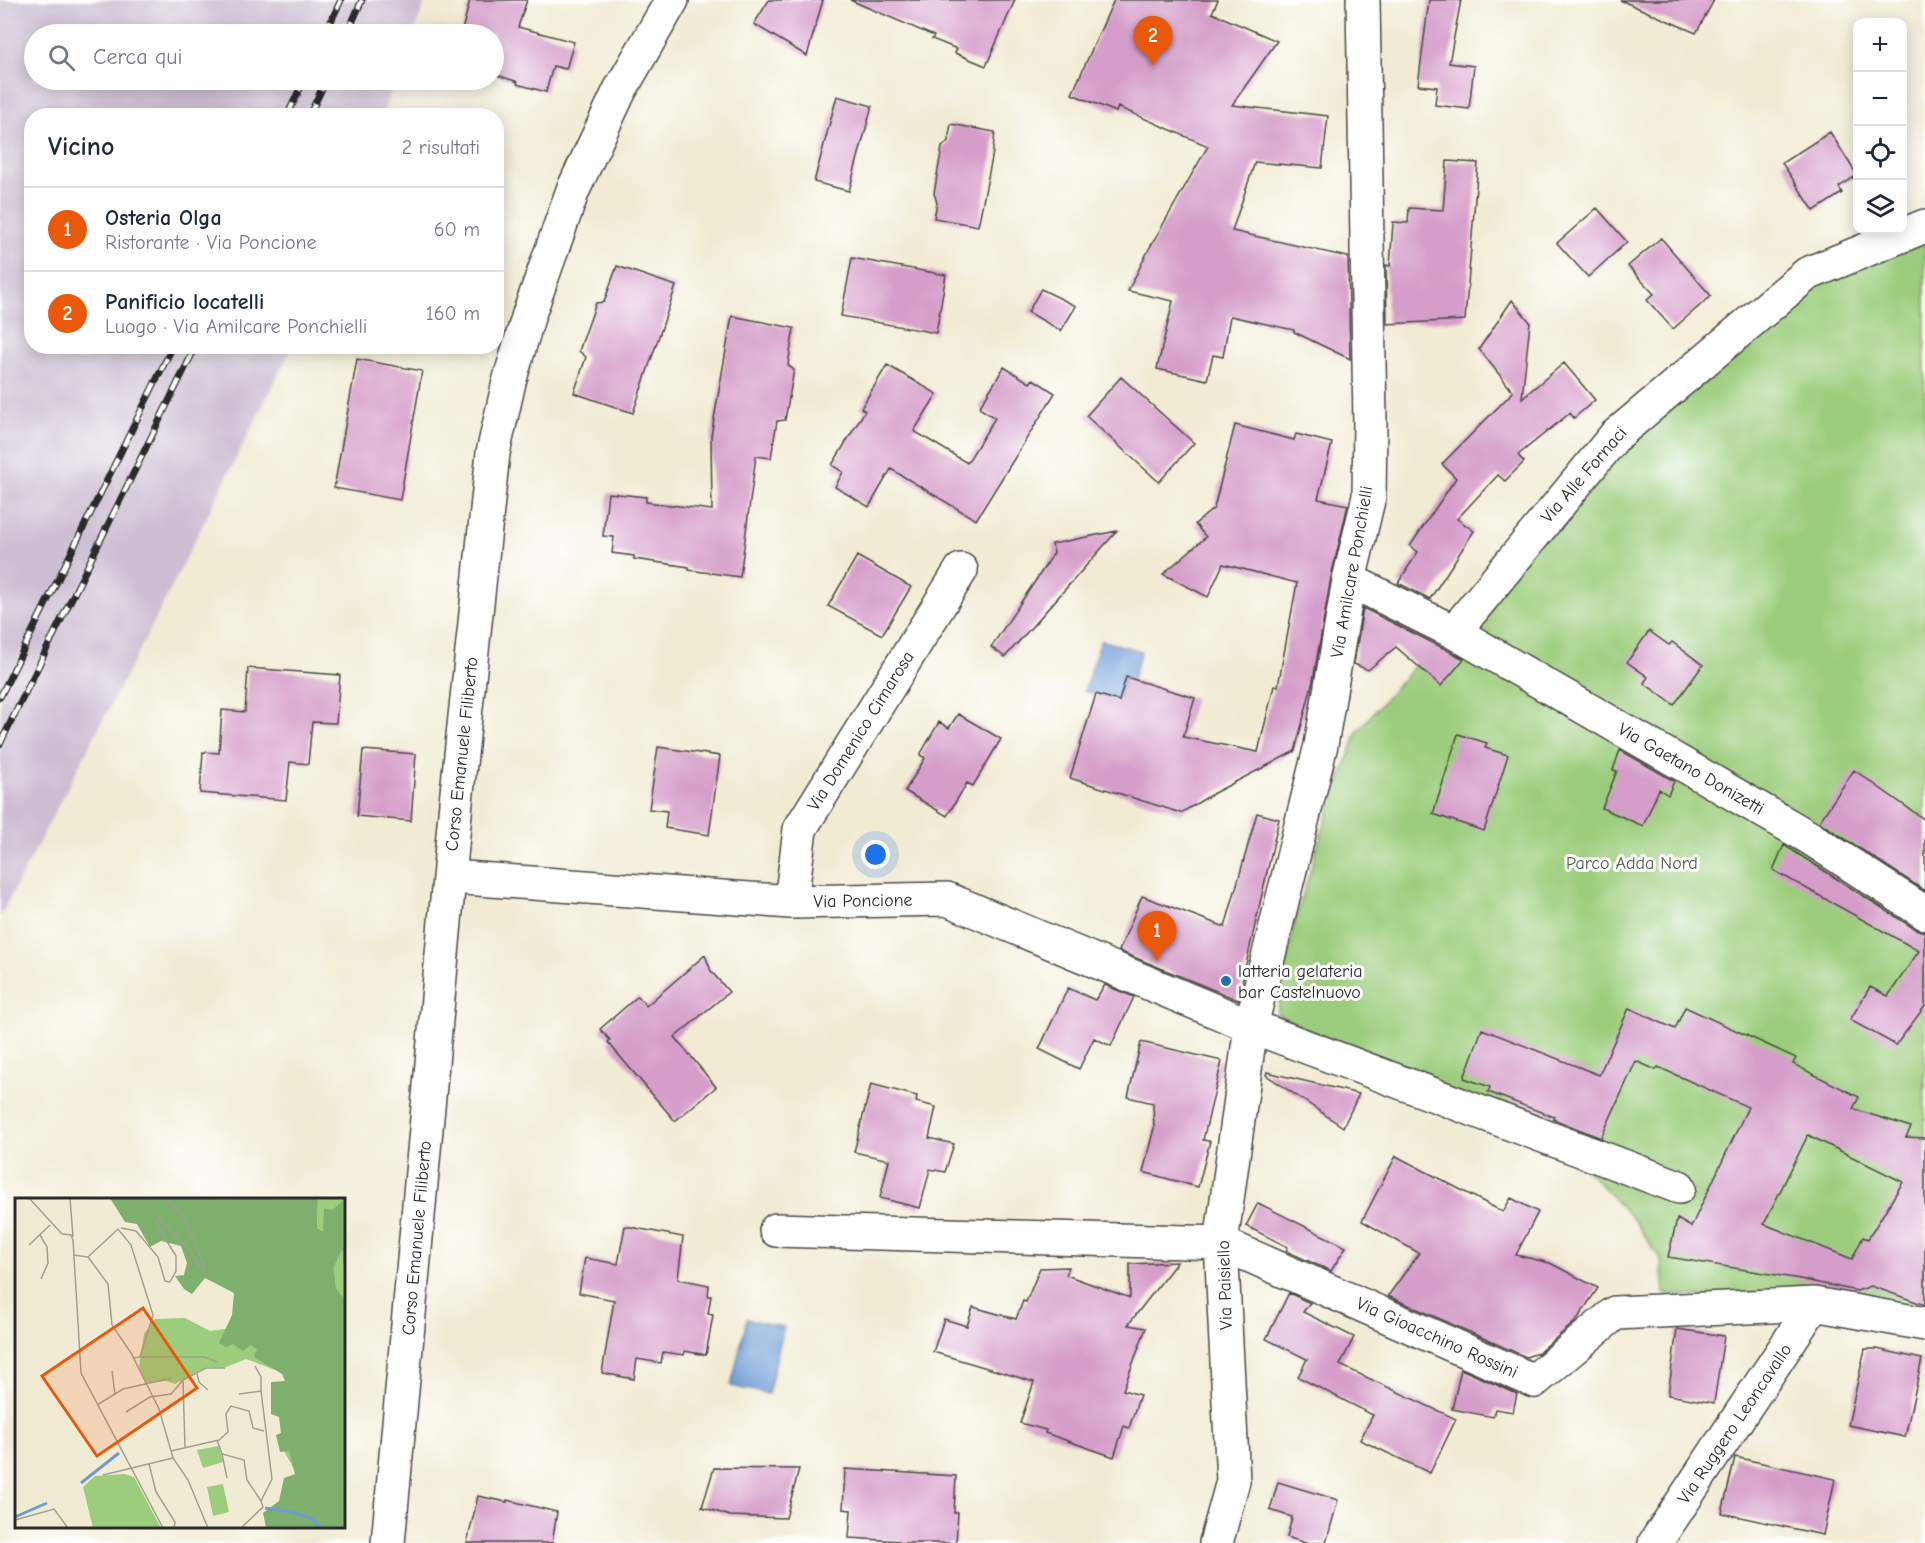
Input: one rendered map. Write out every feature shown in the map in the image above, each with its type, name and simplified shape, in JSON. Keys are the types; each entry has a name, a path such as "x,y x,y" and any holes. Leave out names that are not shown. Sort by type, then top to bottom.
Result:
{"street":[{"name":"Corso Emanuele Filiberto","path":"388,1543 451,877 456,802 493,453 509,382 529,314 573,190 620,90 672,0"},
{"name":"Via Amilcare Ponchielli","path":"1251,1026 1322,745 1349,580 1369,496 1370,400 1363,0"},
{"name":"Via Alle Fornaci","path":"1454,632 1614,436 1807,274 1925,226"},
{"name":"Via Domenico Cimarosa","path":"791,902 800,829 961,570"},
{"path":"1349,580 1454,632"},
{"name":"Via Gaetano Donizetti","path":"1454,632 1810,837 1925,913"},
{"name":"Via Poncione","path":"451,877 791,902 947,899 1251,1026 1679,1187"},
{"name":"Via Paisiello","path":"1216,1543 1233,1481 1221,1243 1251,1026"},
{"path":"776,1230 1221,1243"},
{"name":"Via Gioacchino Rossini","path":"1221,1243 1534,1381 1615,1313 1814,1304 1925,1324"},
{"name":"Via Ruggero Leoncavallo","path":"1655,1543 1814,1304"}],"shaded area":[{"path":"0,0 426,0 417,24 24,24 24,90 392,90 385,108 24,108 24,354 288,354 153,624 0,917"}],"green space":[{"name":"Parco Adda Nord","path":"1925,244 1925,1322 1730,1299 1664,1294 1661,1260 1634,1220 1582,1165 1277,1014 1293,928 1324,826 1357,732 1473,599 1702,361 1823,276"}],"water":[{"path":"1101,640 1141,651 1133,679 1126,677 1119,701 1084,691"},
{"path":"747,1319 784,1327 768,1394 731,1386"}],"building":[{"path":"470,0 527,0 518,27 574,42 566,69 553,66 546,92 517,84 518,82 504,77 504,24 464,24"},
{"path":"769,0 823,0 807,56 754,24"},
{"path":"850,0 1015,0 986,66 955,53 957,49 932,39 934,36"},
{"path":"1114,0 1218,0 1212,13 1277,41 1232,105 1328,116 1322,168 1255,162 1232,231 1348,257 1350,359 1294,330 1230,316 1223,357 1213,355 1207,380 1157,369 1173,301 1128,291 1149,249 1208,146 1118,107 1116,112 1072,94"},
{"path":"1429,0 1461,0 1449,63 1474,66 1469,109 1435,105 1437,87 1418,85"},
{"path":"1620,0 1714,0 1696,33"},
{"path":"837,96 872,106 849,191 814,182"},
{"path":"951,124 995,132 978,226 934,218 937,203 934,193 942,147 948,141"},
{"path":"1830,132 1853,169 1853,178 1839,187 1842,193 1814,211 1782,163"},
{"path":"1447,161 1478,163 1465,320 1387,324 1386,265 1390,266 1393,222 1408,223 1409,208 1443,210"},
{"path":"1597,208 1627,242 1588,277 1557,243"},
{"path":"1661,238 1711,296 1673,329 1647,300 1654,294 1628,266"},
{"path":"852,258 946,275 936,333 841,316"},
{"path":"617,266 676,286 633,413 574,393 586,357 579,351 596,303 604,302"},
{"path":"1041,289 1076,306 1061,331 1028,312"},
{"path":"1512,300 1530,322 1522,398 1564,363 1595,400 1574,418 1570,413 1518,455 1524,462 1505,481 1498,475 1457,519 1474,531 1430,599 1398,583 1418,552 1410,546 1456,478 1442,464 1513,392 1479,349"},
{"path":"732,316 794,328 788,365 794,370 785,420 777,421 771,458 756,456 740,577 689,570 689,567 634,559 634,556 612,553 614,537 603,536 608,493 646,497 646,502 712,510 711,436"},
{"path":"357,359 422,371 400,500 334,488"},
{"path":"887,365 937,394 914,431 967,463 995,418 979,408 1004,367 1030,383 1033,379 1055,393 976,520 891,469 869,507 835,487 843,472 832,465 865,411 861,408"},
{"path":"1121,377 1194,443 1159,482 1086,416"},
{"path":"1235,425 1294,440 1296,434 1332,443 1318,499 1348,505 1331,577 1313,681 1295,751 1214,793 1181,813 1070,778 1096,694 1119,701 1126,677 1195,698 1183,737 1258,752 1274,686 1278,686 1297,583 1223,564 1208,597 1163,574 1206,537 1195,524 1214,508"},
{"path":"1117,531 1005,657 991,647 1054,553 1052,544"},
{"path":"857,556 911,587 882,635 828,606"},
{"path":"1363,608 1464,659 1441,686 1396,647 1368,670 1354,664"},
{"path":"1649,631 1669,645 1672,642 1703,665 1674,705 1644,683 1648,677 1627,662"},
{"path":"248,668 340,675 336,723 312,722 308,764 290,762 286,800 200,793 203,752 219,753 222,710 245,712"},
{"path":"958,714 1001,739 973,786 967,783 947,816 905,791 925,758 920,755 939,722 949,728"},
{"path":"1458,734 1487,743 1485,748 1508,755 1484,831 1433,814"},
{"path":"658,747 720,756 709,835 665,828 667,811 649,809"},
{"path":"363,750 416,754 411,821 357,816"},
{"path":"1620,750 1674,781 1668,795 1659,789 1643,826 1602,808 1617,771 1613,770"},
{"path":"1854,770 1925,820 1925,891 1819,822"},
{"path":"1257,813 1279,819 1238,1000 1119,951 1142,896 1225,927"},
{"path":"1784,845 1915,929 1925,932 1925,1006 1896,1045 1850,1020 1870,987 1888,996 1919,951 1773,870"},
{"path":"705,955 711,971 729,992 675,1037 716,1087 675,1121 608,1042 610,1040 600,1029 638,996 646,1006"},
{"path":"1105,985 1134,997 1111,1046 1094,1038 1079,1069 1039,1049 1068,988 1095,1000"},
{"path":"1685,1007 1796,1058 1793,1064 1859,1097 1853,1109 1911,1127 1906,1137 1925,1138 1925,1305 1871,1286 1857,1291 1668,1257 1677,1219 1691,1227 1748,1107 1658,1067 1656,1070 1636,1061 1601,1138 1488,1092 1490,1087 1464,1078 1482,1029 1599,1075 1629,1008 1675,1029","holes":["1808,1135 1903,1182 1868,1239 1863,1237 1852,1259 1764,1224"]},
{"path":"1141,1042 1222,1061 1203,1140 1210,1141 1198,1187 1143,1172 1154,1128 1153,1103 1128,1097"},
{"path":"1267,1072 1359,1094 1343,1127 1266,1075"},
{"path":"871,1084 917,1096 916,1102 936,1107 929,1138 954,1144 945,1172 930,1169 920,1208 880,1198 889,1160 854,1152"},
{"path":"1396,1156 1503,1212 1511,1198 1538,1212 1516,1255 1550,1263 1598,1288 1576,1321 1538,1353 1526,1357 1388,1296 1419,1253 1362,1221"},
{"path":"1258,1203 1346,1247 1331,1271 1286,1251 1288,1247 1246,1226"},
{"path":"625,1226 683,1237 678,1279 709,1285 708,1296 711,1296 708,1314 713,1315 706,1355 685,1351 684,1355 663,1352 661,1363 637,1359 634,1379 602,1373 614,1300 579,1293 585,1258 618,1264"},
{"path":"1177,1262 1128,1325 1146,1328 1123,1390 1140,1395 1129,1428 1124,1426 1114,1457 1045,1433 1046,1430 1020,1423 1034,1382 933,1352 944,1319 967,1326 973,1307 1016,1319 1023,1301 1026,1302 1040,1268 1069,1267 1066,1275 1130,1298 1130,1264"},
{"path":"1289,1293 1310,1303 1303,1312 1354,1337 1340,1365 1456,1419 1430,1473 1360,1440 1373,1415 1298,1377 1307,1359 1266,1339"},
{"path":"1677,1329 1724,1336 1714,1403 1668,1395"},
{"path":"1865,1349 1877,1349 1922,1359 1905,1437 1848,1425"},
{"path":"1461,1369 1517,1394 1513,1412 1495,1409 1493,1417 1452,1409"},
{"path":"1735,1457 1835,1479 1823,1535 1722,1513"},
{"path":"714,1468 799,1469 786,1518 730,1516 702,1507"},
{"path":"845,1469 956,1476 954,1513 958,1513 956,1543 898,1543 899,1541 849,1538 851,1510 843,1509"},
{"path":"1278,1482 1338,1500 1326,1543 1305,1543 1287,1537 1292,1517 1270,1510"},
{"path":"478,1496 507,1502 507,1500 557,1512 552,1543 467,1543"}],"railway":[{"path":"330,24 341,0"},
{"path":"351,24 362,0"},
{"path":"291,108 299,90"},
{"path":"313,108 321,90"},
{"path":"0,697 169,354"},
{"path":"0,744 192,354"}],"place":[{"name":"Panificio locatelli","path":"1153,66"},
{"name":"Osteria Olga","path":"1157,961"},
{"name":"latteria gelateria bar Castelnuovo","path":"1226,981"}]}
